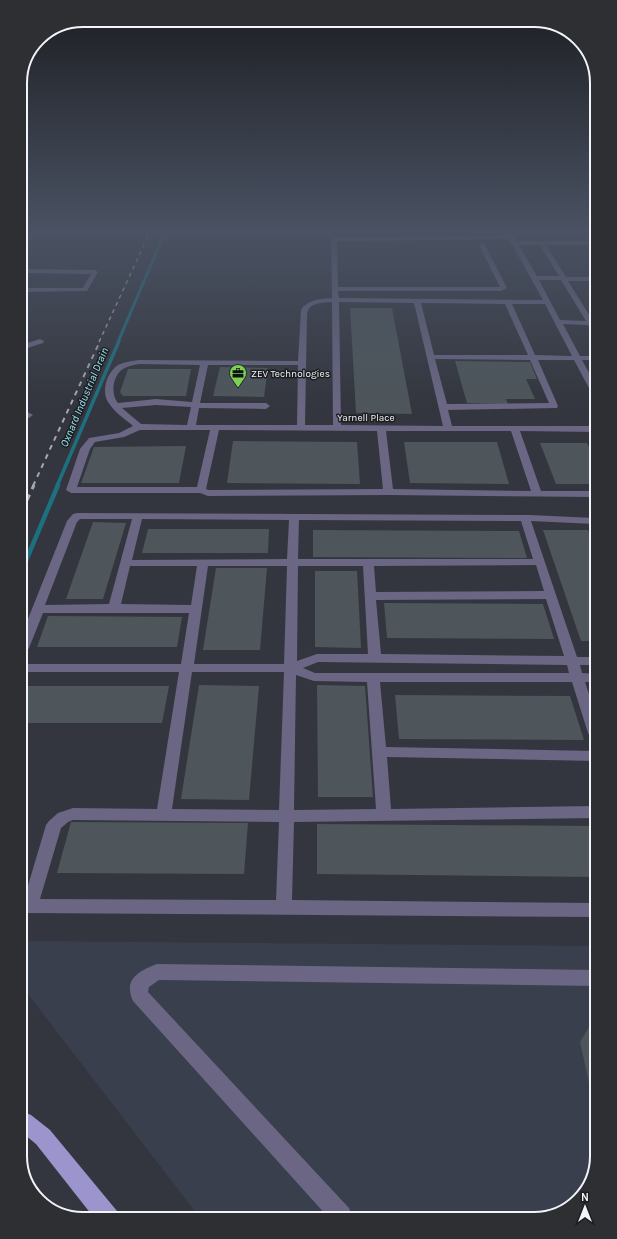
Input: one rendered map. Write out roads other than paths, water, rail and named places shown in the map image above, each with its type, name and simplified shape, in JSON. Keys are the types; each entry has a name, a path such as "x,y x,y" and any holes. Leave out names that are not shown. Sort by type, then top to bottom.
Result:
{"main road":[{"path":"27,1124 43,1137 103,1212"}],"street":[{"path":"27,290 85,290"},
{"path":"336,290 337,428"},
{"path":"541,290 590,383"},
{"path":"571,290 590,319"},
{"path":"301,428 303,310 311,304 335,300 547,302"},
{"path":"417,301 448,428"},
{"path":"443,407 554,406 508,302"},
{"path":"558,322 590,324"},
{"path":"27,346 40,341"},
{"path":"431,356 590,358"},
{"path":"302,363 139,362 126,364 117,369 112,376 109,396 116,406 139,427 121,435 92,440 85,448 71,490 201,490 208,493 388,492 590,494"},
{"path":"191,427 206,362"},
{"path":"116,406 156,402 207,406 266,406"},
{"name":"Yarnell Place","path":"139,427 590,429"},
{"path":"201,490 215,427"},
{"path":"381,428 388,492"},
{"path":"515,429 537,494"},
{"path":"27,635 72,521 77,516 525,518 590,521"},
{"path":"114,608 138,516"},
{"path":"284,908 294,517"},
{"path":"525,518 590,717"},
{"path":"126,563 540,562"},
{"path":"163,815 203,563"},
{"path":"368,563 377,659 379,752 384,815"},
{"path":"370,596 550,595"},
{"path":"37,609 196,609"},
{"path":"27,668 290,668 317,658 590,660"},
{"path":"290,668 314,677 590,678"},
{"path":"379,752 590,756"},
{"path":"590,812 287,816 73,814 63,817 54,825 27,906 590,910"},
{"path":"337,1212 139,995 140,982 157,972 590,978"}],"waterway":[{"name":"Oxnard Industrial Drain","path":"118,342 140,290"},
{"name":"Oxnard Industrial Drain","path":"57,486 119,341"},
{"name":"Oxnard Industrial Drain","path":"27,558 58,485"}],"railway":[{"path":"99,342 123,290"},
{"path":"33,486 100,341"},
{"path":"27,500 34,485"}],"place":[{"name":"ZEV Technologies","path":"238,388"}]}
